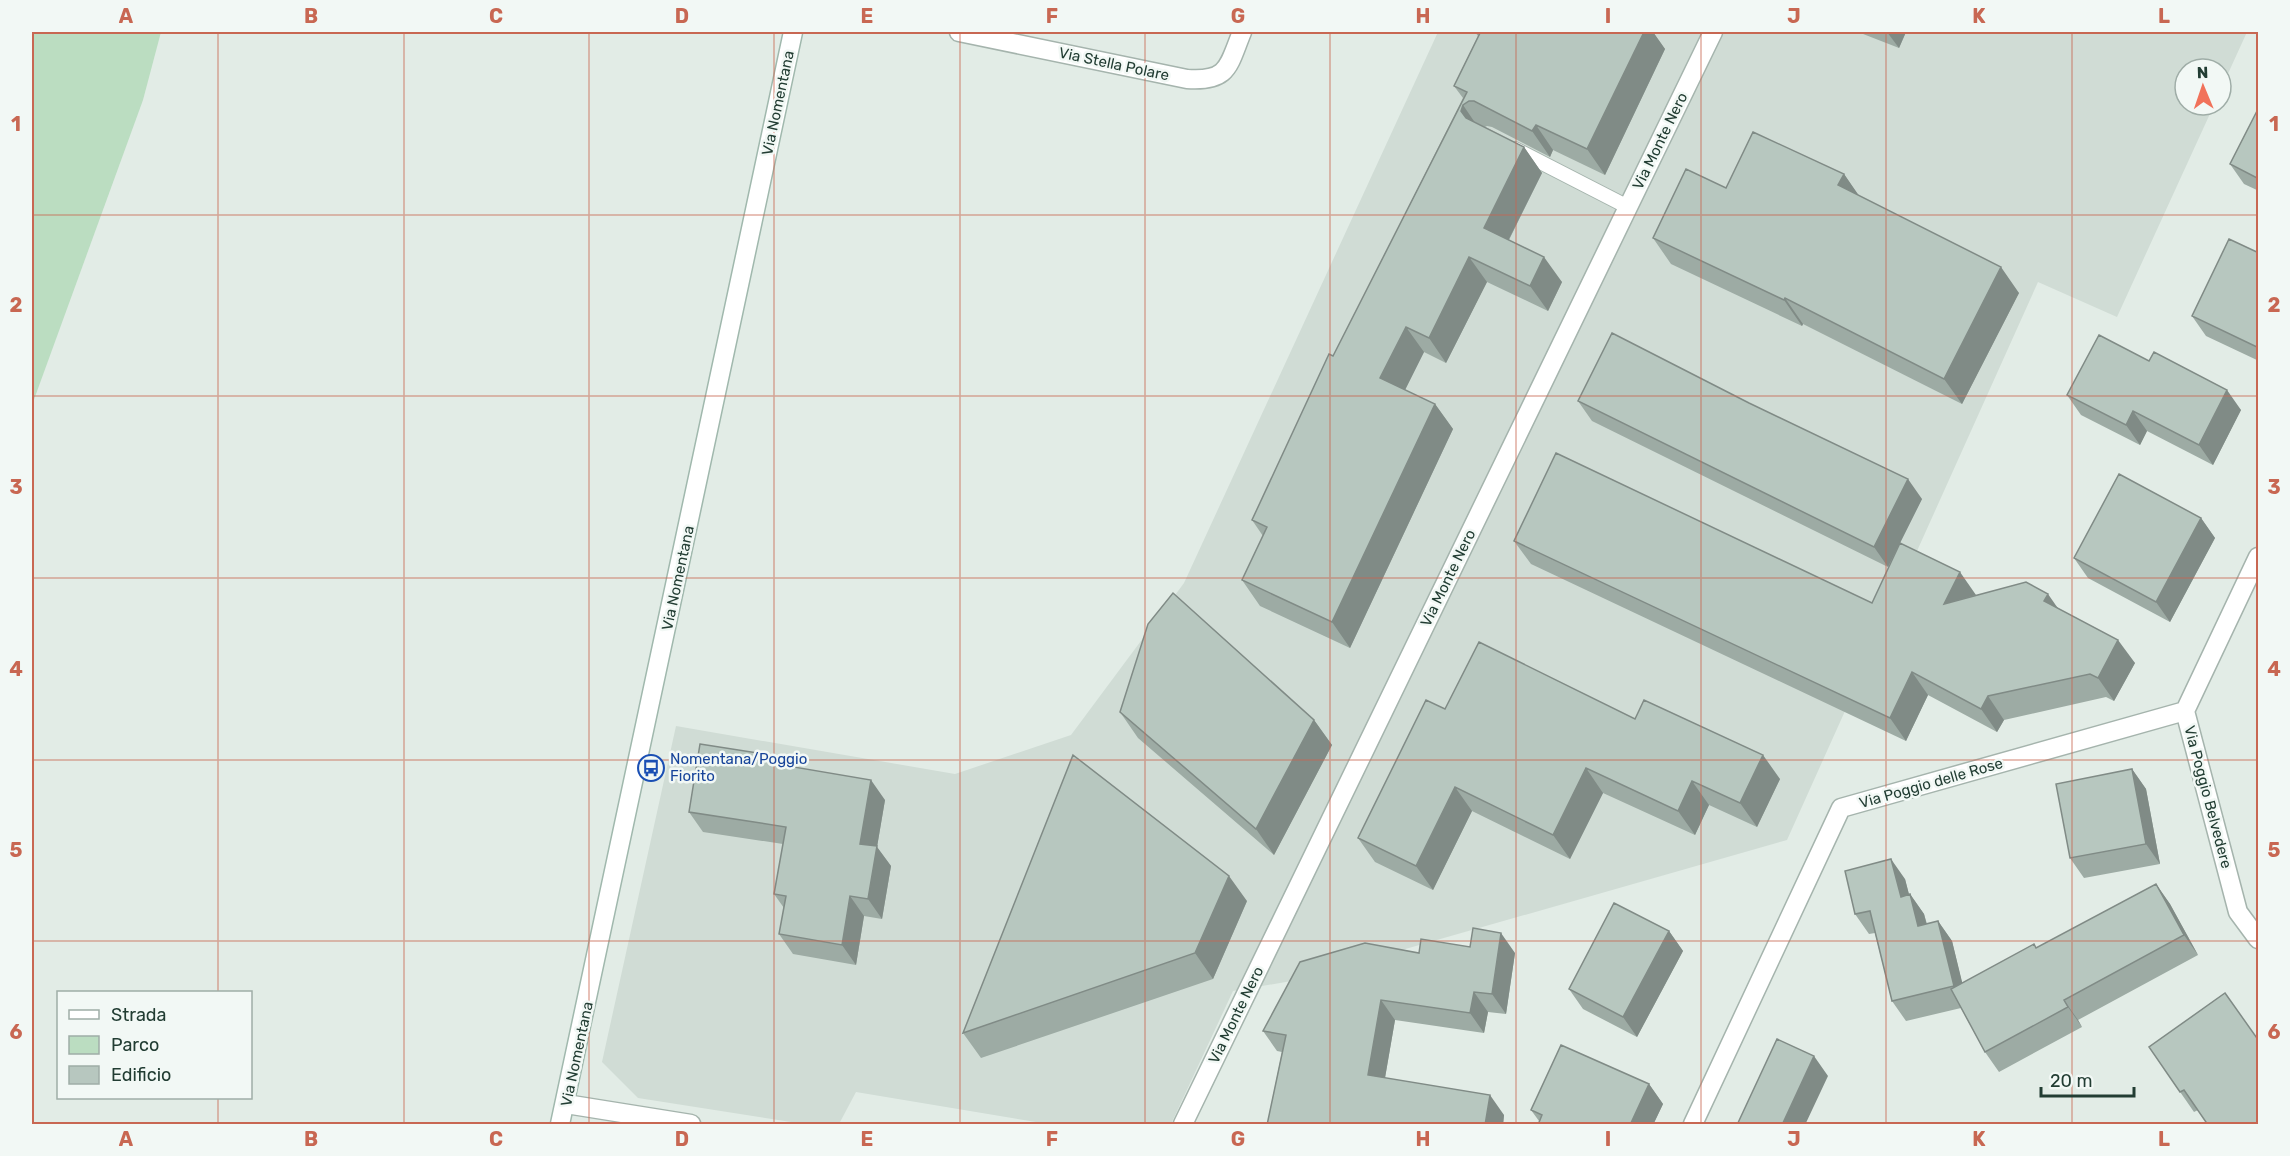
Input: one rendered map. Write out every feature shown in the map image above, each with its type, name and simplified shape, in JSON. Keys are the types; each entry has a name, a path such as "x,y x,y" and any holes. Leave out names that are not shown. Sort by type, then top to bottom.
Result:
{"street":[{"name":"Via Nomentana","path":"560,1125 793,32"},
{"name":"Via Stella Polare","path":"959,32 1187,79 1208,80 1216,77 1226,67 1242,32"},
{"name":"Via Monte Nero","path":"1183,1125 1713,32"},
{"name":"Via Poggio Belvedere","path":"2259,557 2185,711 2238,912 2259,939"},
{"name":"Via Poggio delle Rose","path":"1693,1125 1841,808 2185,711"},
{"path":"566,1104 691,1125"}],"lane":[{"path":"1498,140 1628,207"}],"shaded area":[{"path":"1438,32 2247,32 2233,63 2233,57 2173,57 2173,117 2209,117 2117,317 2038,282 1787,840 1297,980 1233,991 1171,1124 1048,1124 856,1092 839,1124 804,1124 638,1098 602,1062 676,726 955,774 1071,735 1184,583"}],"green space":[{"path":"32,32 161,32 143,100 32,405"}],"building":[{"path":"1478,32 1644,32 1587,149 1536,125 1532,131 1474,101 1463,105 1461,111 1466,118 1524,147 1484,228 1544,257 1530,286 1469,257 1429,338 1406,327 1380,378 1435,404 1332,622 1242,580 1267,527 1252,520 1329,354 1333,356 1467,92 1454,86 1480,33"},
{"path":"2259,107 2259,179 2230,164"},
{"path":"1753,132 1844,174 1838,185 2001,267 1944,379 1785,298 1784,300 1653,238 1686,169 1726,188"},
{"path":"2229,239 2259,253 2259,348 2192,316"},
{"path":"1612,333 1749,403 1908,479 1874,547 1578,401"},
{"path":"2099,335 2149,361 2154,352 2227,390 2199,445 2133,411 2126,425 2067,395"},
{"path":"1556,453 1872,603 1900,543 1960,572 1944,604 2026,582 2048,594 2044,601 2118,640 2098,678 2090,674 1988,696 1981,709 1912,672 1890,718 1514,541"},
{"path":"2119,474 2201,518 2156,602 2074,558"},
{"path":"1173,593 1314,720 1256,829 1120,712 1148,624"},
{"path":"1479,642 1635,719 1644,700 1763,755 1740,803 1692,781 1678,811 1586,768 1553,835 1455,787 1416,866 1358,838 1426,700 1445,709"},
{"path":"700,744 771,755 770,763 871,780 860,844 877,846 868,899 850,896 842,945 779,934 786,896 774,894 786,827 689,812"},
{"path":"1073,755 1229,876 1195,953 963,1033"},
{"path":"2132,769 2146,844 2070,858 2056,784"},
{"path":"1891,859 1901,897 1910,894 1918,926 1938,921 1954,986 1892,1001 1870,911 1855,914 1845,871"},
{"path":"2156,884 2184,935 2064,1000 2068,1007 1985,1052 1951,989 2034,944 2036,948"},
{"path":"1614,903 1669,931 1623,1017 1569,989"},
{"path":"1473,928 1501,933 1492,994 1474,992 1470,1013 1381,1000 1368,1075 1490,1095 1485,1125 1267,1125 1286,1035 1263,1031 1300,962 1365,943 1419,953 1421,939 1470,947"},
{"path":"2225,993 2259,1041 2259,1125 2208,1125 2184,1090 2180,1092 2149,1047"},
{"path":"1777,1039 1814,1056 1782,1125 1737,1125"},
{"path":"1561,1045 1649,1084 1630,1125 1538,1125 1542,1115 1531,1110"}],"place":[{"name":"Nomentana/Poggio Fiorito","path":"651,768"}]}
